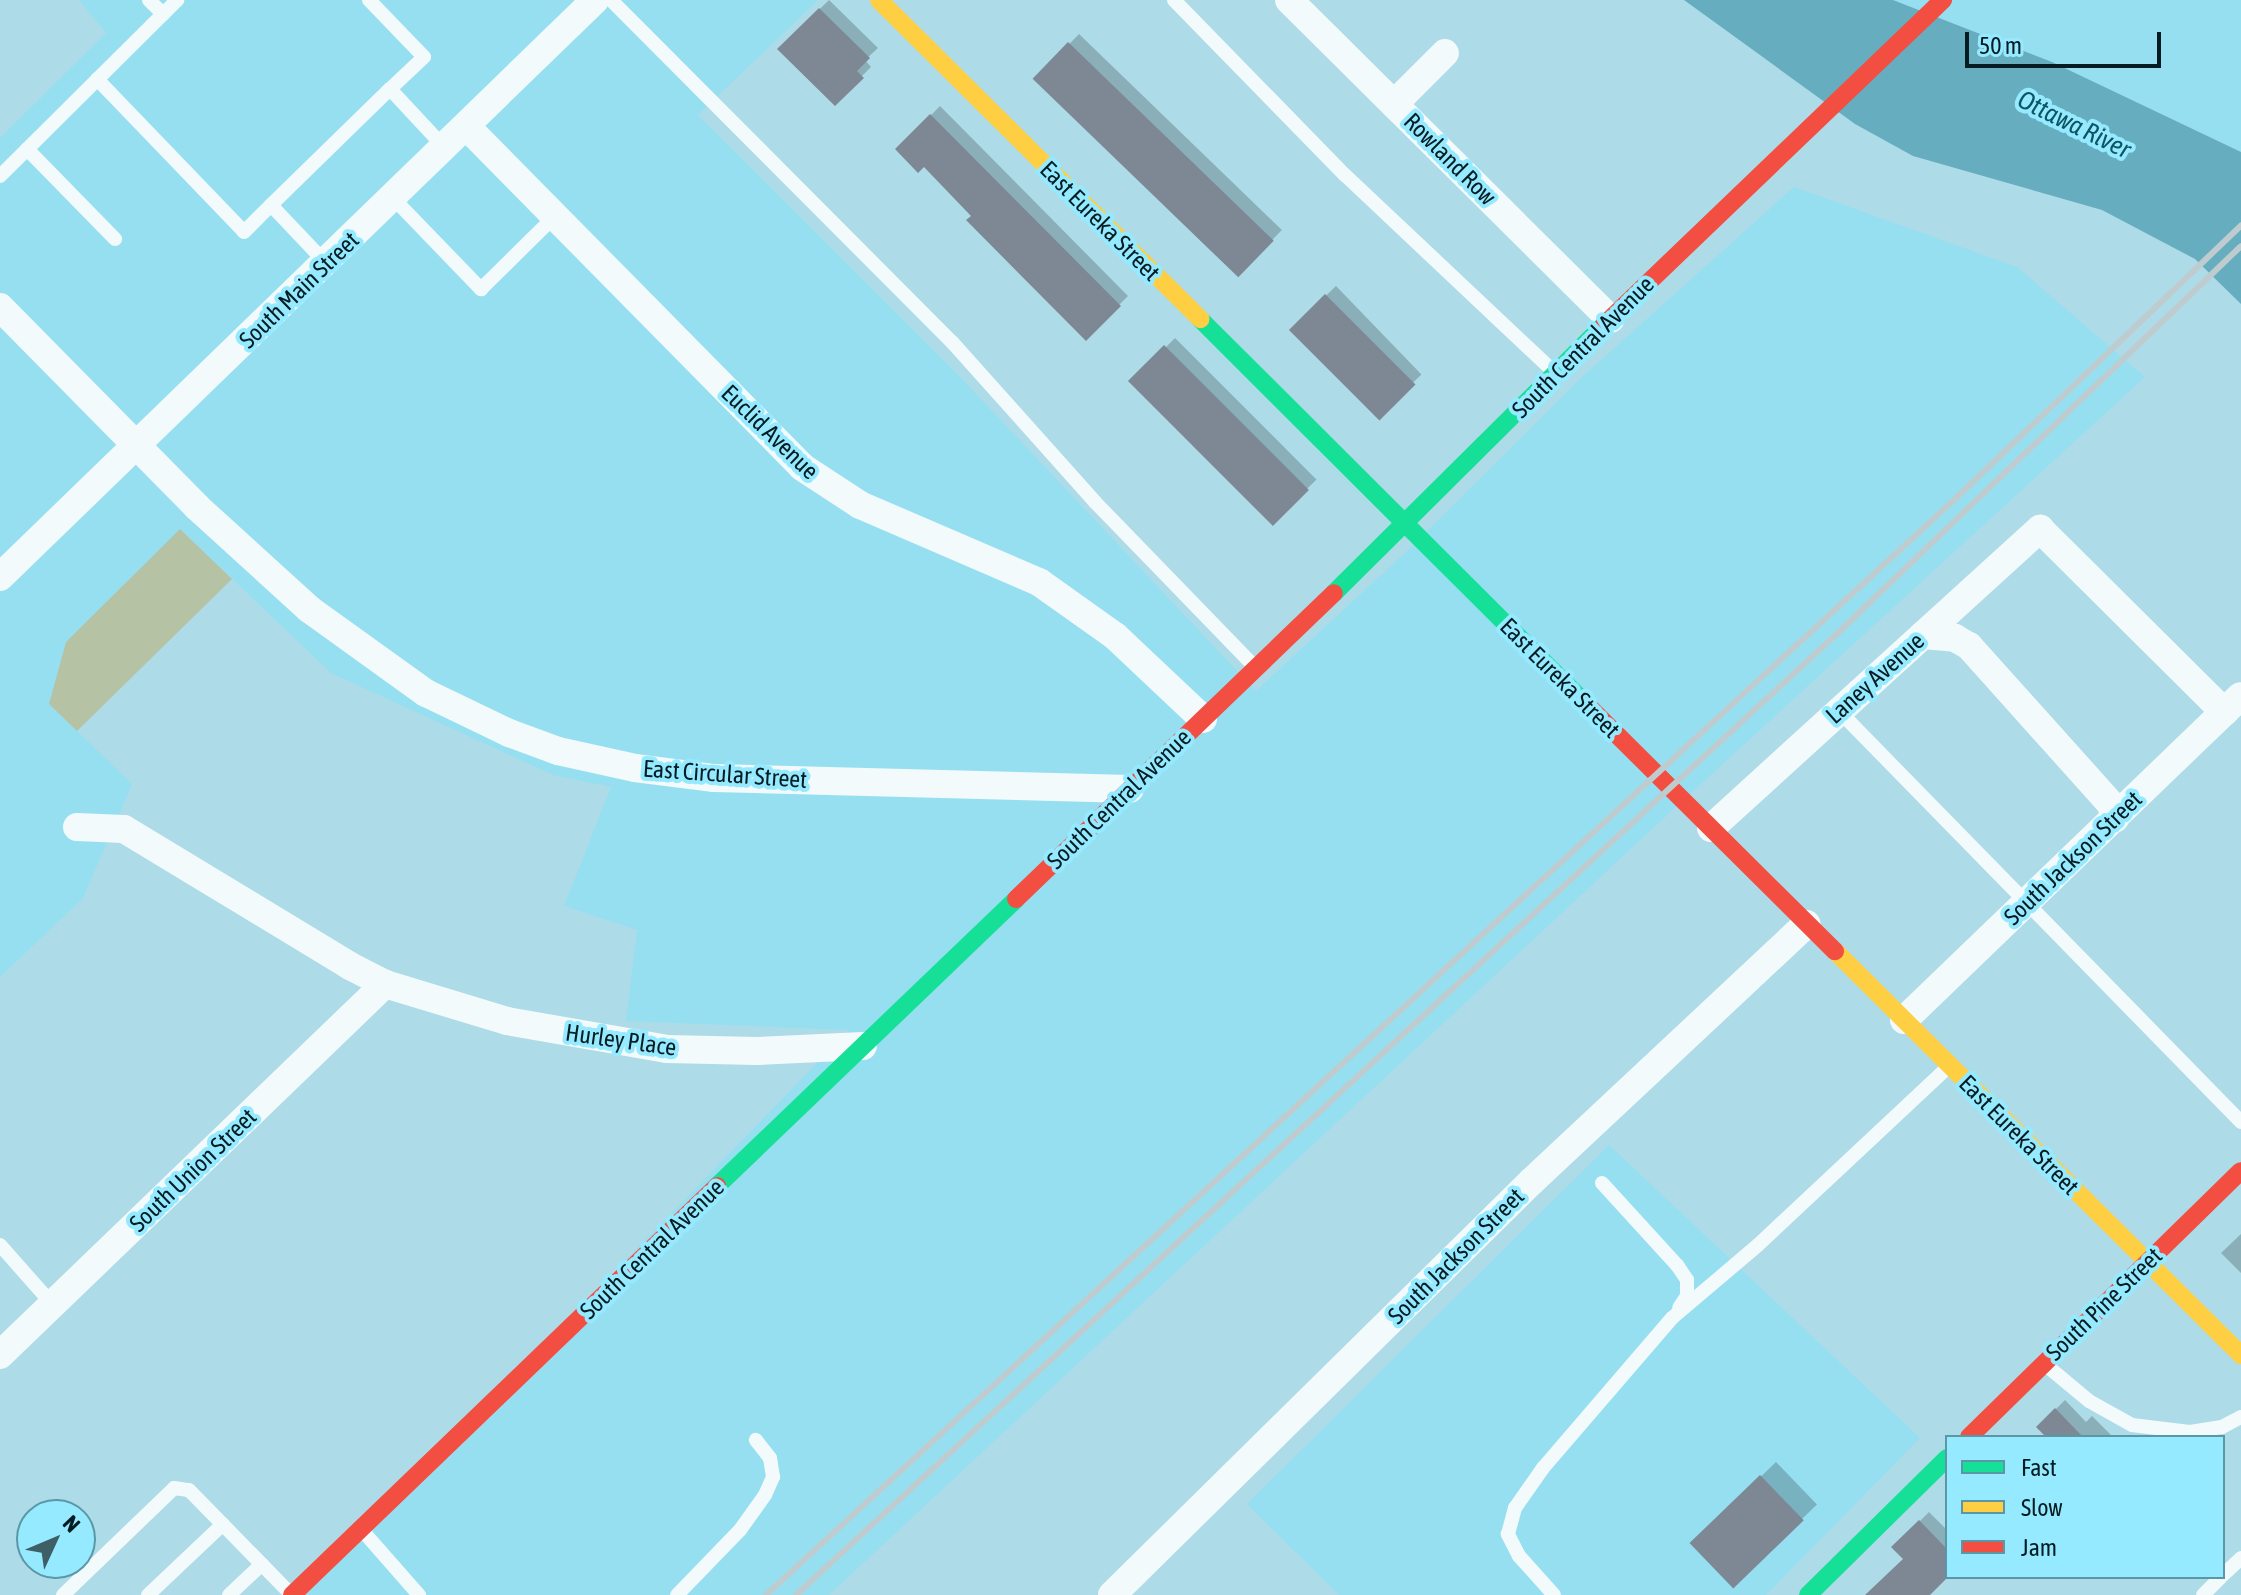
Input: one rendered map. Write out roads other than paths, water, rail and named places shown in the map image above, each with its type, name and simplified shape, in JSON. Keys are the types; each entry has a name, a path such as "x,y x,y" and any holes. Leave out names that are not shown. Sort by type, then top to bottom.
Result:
{"street":[{"name":"South Main Street","path":"4,566 137,448 595,0"},
{"name":"East Eureka Street","path":"879,0 2241,1355"},
{"name":"Rowland Row","path":"1289,0 1610,319"},
{"name":"South Central Avenue","path":"292,1595 1406,524 1610,319 1943,0"},
{"path":"1394,104 1445,53"},
{"name":"Euclid Avenue","path":"467,127 802,467 860,505 1039,582 1115,636 1203,719"},
{"name":"East Circular Street","path":"0,307 137,448 252,560 377,660 426,693 471,716 558,751 635,768 714,778 1130,789"},
{"name":"Laney Avenue","path":"1711,828 2040,529 2233,704"},
{"path":"1923,635 1955,638 1969,646 2111,804 2115,818"},
{"name":"South Jackson Street","path":"1904,1020 2233,704"},
{"name":"Hurley Place","path":"77,827 124,829 312,944 385,984 507,1021 667,1049 757,1051 863,1046"},
{"name":"South Jackson Street","path":"1112,1595 1532,1181 1807,924"},
{"name":"South Union Street","path":"0,1355 385,984"},
{"name":"South Pine Street","path":"1971,1435 2241,1171"},
{"path":"1808,1595 1945,1460"}],"lane":[{"path":"149,0 163,14"},
{"path":"0,176 177,0"},
{"path":"97,79 244,232 424,57 369,0"},
{"path":"611,0 952,342 1095,502 1256,668"},
{"path":"1174,0 1345,175 1555,374"},
{"path":"390,89 445,148"},
{"path":"27,149 115,239"},
{"path":"393,198 481,289 555,216"},
{"path":"271,205 326,263"},
{"path":"1839,711 2241,1122"},
{"path":"1672,1318 1769,1235 1949,1065"},
{"path":"1554,1595 1519,1556 1508,1534 1515,1508 1543,1468 1672,1318 1687,1296 1687,1280 1677,1265 1602,1183"},
{"path":"0,1245 53,1305"},
{"path":"2043,1363 2089,1401 2132,1425 2190,1432 2222,1427 2241,1417"},
{"path":"677,1595 740,1530 765,1495 773,1477 770,1458 756,1440"},
{"path":"63,1595 174,1488 189,1490 292,1595"},
{"path":"148,1595 223,1524"},
{"path":"361,1529 419,1595"},
{"path":"2225,1573 2241,1558"},
{"path":"229,1595 262,1564"},
{"path":"2203,1595 2219,1579"}],"water":[{"name":"Ottawa River","path":"1684,0 1893,0 2052,62 2241,152 2241,304 2195,259 2102,210 1913,156 1855,124"}],"railway":[{"path":"766,1595 1957,497 2241,226"},
{"path":"796,1595 1841,630 2241,246"}]}
